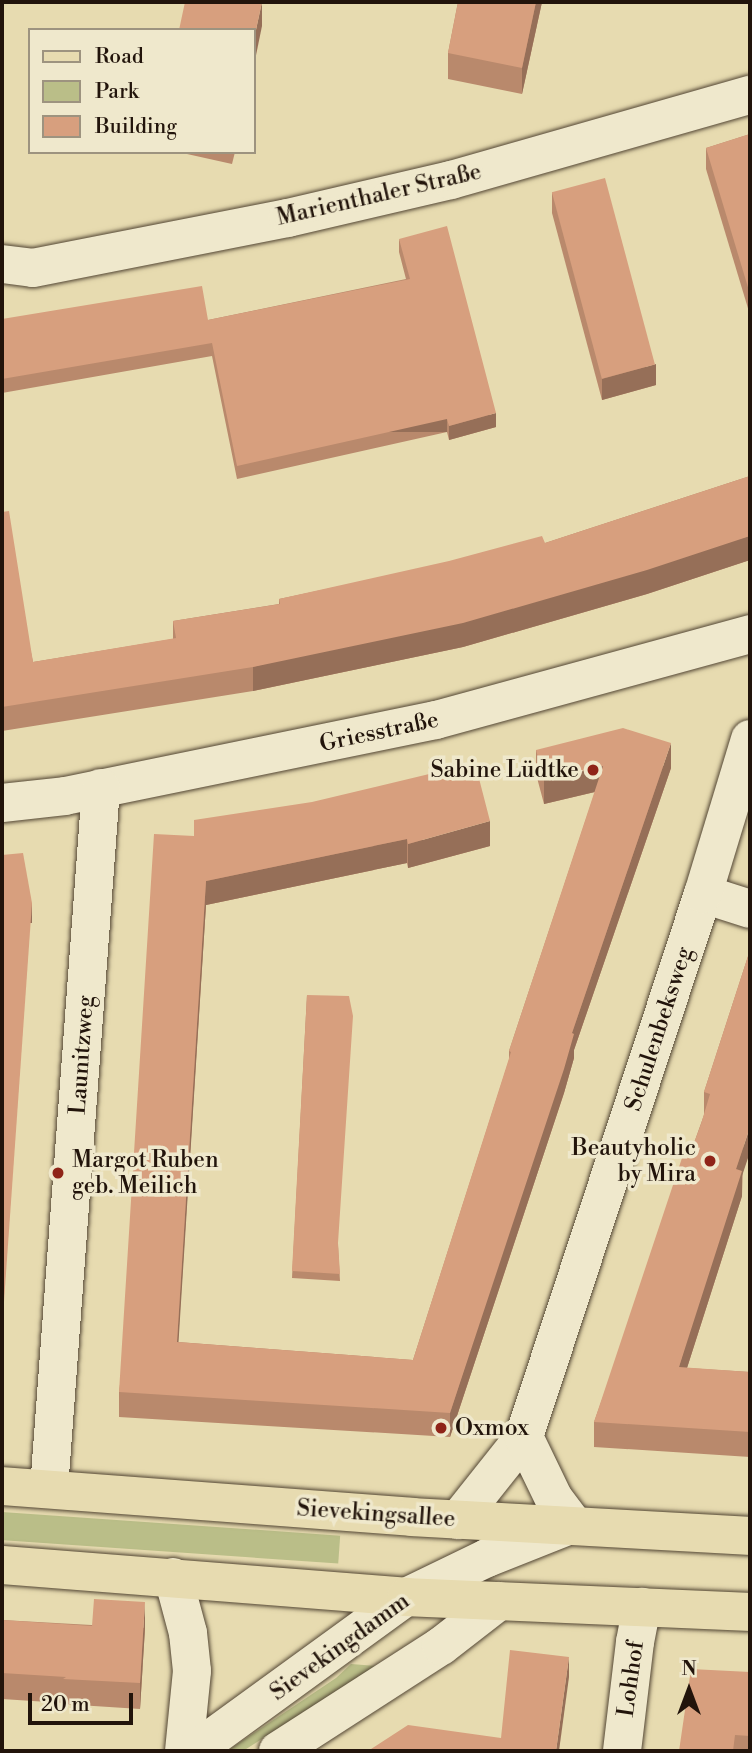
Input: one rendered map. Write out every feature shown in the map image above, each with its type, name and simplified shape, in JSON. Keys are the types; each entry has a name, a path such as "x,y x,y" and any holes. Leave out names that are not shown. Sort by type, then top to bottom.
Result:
{"main road":[{"name":"Sievekingsallee","path":"2,1486 458,1520 573,1524 750,1536"},
{"path":"2,1565 406,1597 750,1612"}],"street":[{"name":"Marienthaler Straße","path":"2,264 33,268 288,218 451,180 750,95"},
{"name":"Griesstraße","path":"2,803 101,788 436,720 750,634"},
{"name":"Schulenbeksweg","path":"458,1520 524,1437 703,894 750,739"},
{"name":"Launitzweg","path":"49,1489 101,788"},
{"path":"703,894 750,909"},
{"path":"524,1437 554,1499 573,1524"},
{"name":"Sievekingdamm","path":"194,1751 406,1597 487,1558 573,1524"},
{"path":"173,1577 188,1633 192,1671 184,1751"},
{"path":"278,1751 441,1646 499,1601"},
{"name":"Lohhof","path":"622,1751 642,1606"}],"green space":[{"path":"2,1512 340,1536 338,1564 2,1540"},
{"path":"351,1664 376,1666 243,1751 227,1751 336,1678"}],"building":[{"path":"185,2 262,2 256,30 179,28"},
{"path":"458,2 536,2 522,68 448,53"},
{"path":"750,134 750,294 706,148"},
{"path":"605,178 655,364 602,379 552,192"},
{"path":"447,226 496,413 449,426 447,419 237,466 212,343 2,379 2,319 202,286 208,320 410,279 399,239"},
{"path":"750,476 750,536 647,570 463,623 253,667 2,707 2,512 9,511 33,662 176,638 173,621 280,604 279,599 449,561 542,536 545,543"},
{"path":"623,728 671,743 572,1033 574,1034 564,1069 450,1413 119,1392 154,834 194,836 194,820 312,802 475,763 490,821 408,844 407,839 206,881 177,1342 413,1360 511,1052 509,1051 603,766 544,780 536,750"},
{"path":"23,853 32,903 2,1330 2,855"},
{"path":"750,950 750,1127 736,1169 742,1171 679,1367 750,1372 750,1432 594,1422 684,1152 690,1154 701,1124 710,1094 704,1092"},
{"path":"307,995 349,996 353,1016 338,1243 340,1274 292,1271"},
{"path":"94,1599 145,1602 140,1683 2,1673 2,1620 92,1626"},
{"path":"510,1650 569,1657 556,1751 368,1751 408,1725 501,1738"},
{"path":"691,1669 750,1672 750,1736 735,1735 733,1751 679,1751"}],"place":[{"name":"Sabine Lüdtke","path":"593,770"},
{"name":"Beautyholic by Mira","path":"710,1161"},
{"name":"Margot Ruben geb. Meilich","path":"58,1173"},
{"name":"Oxmox","path":"441,1428"}]}
